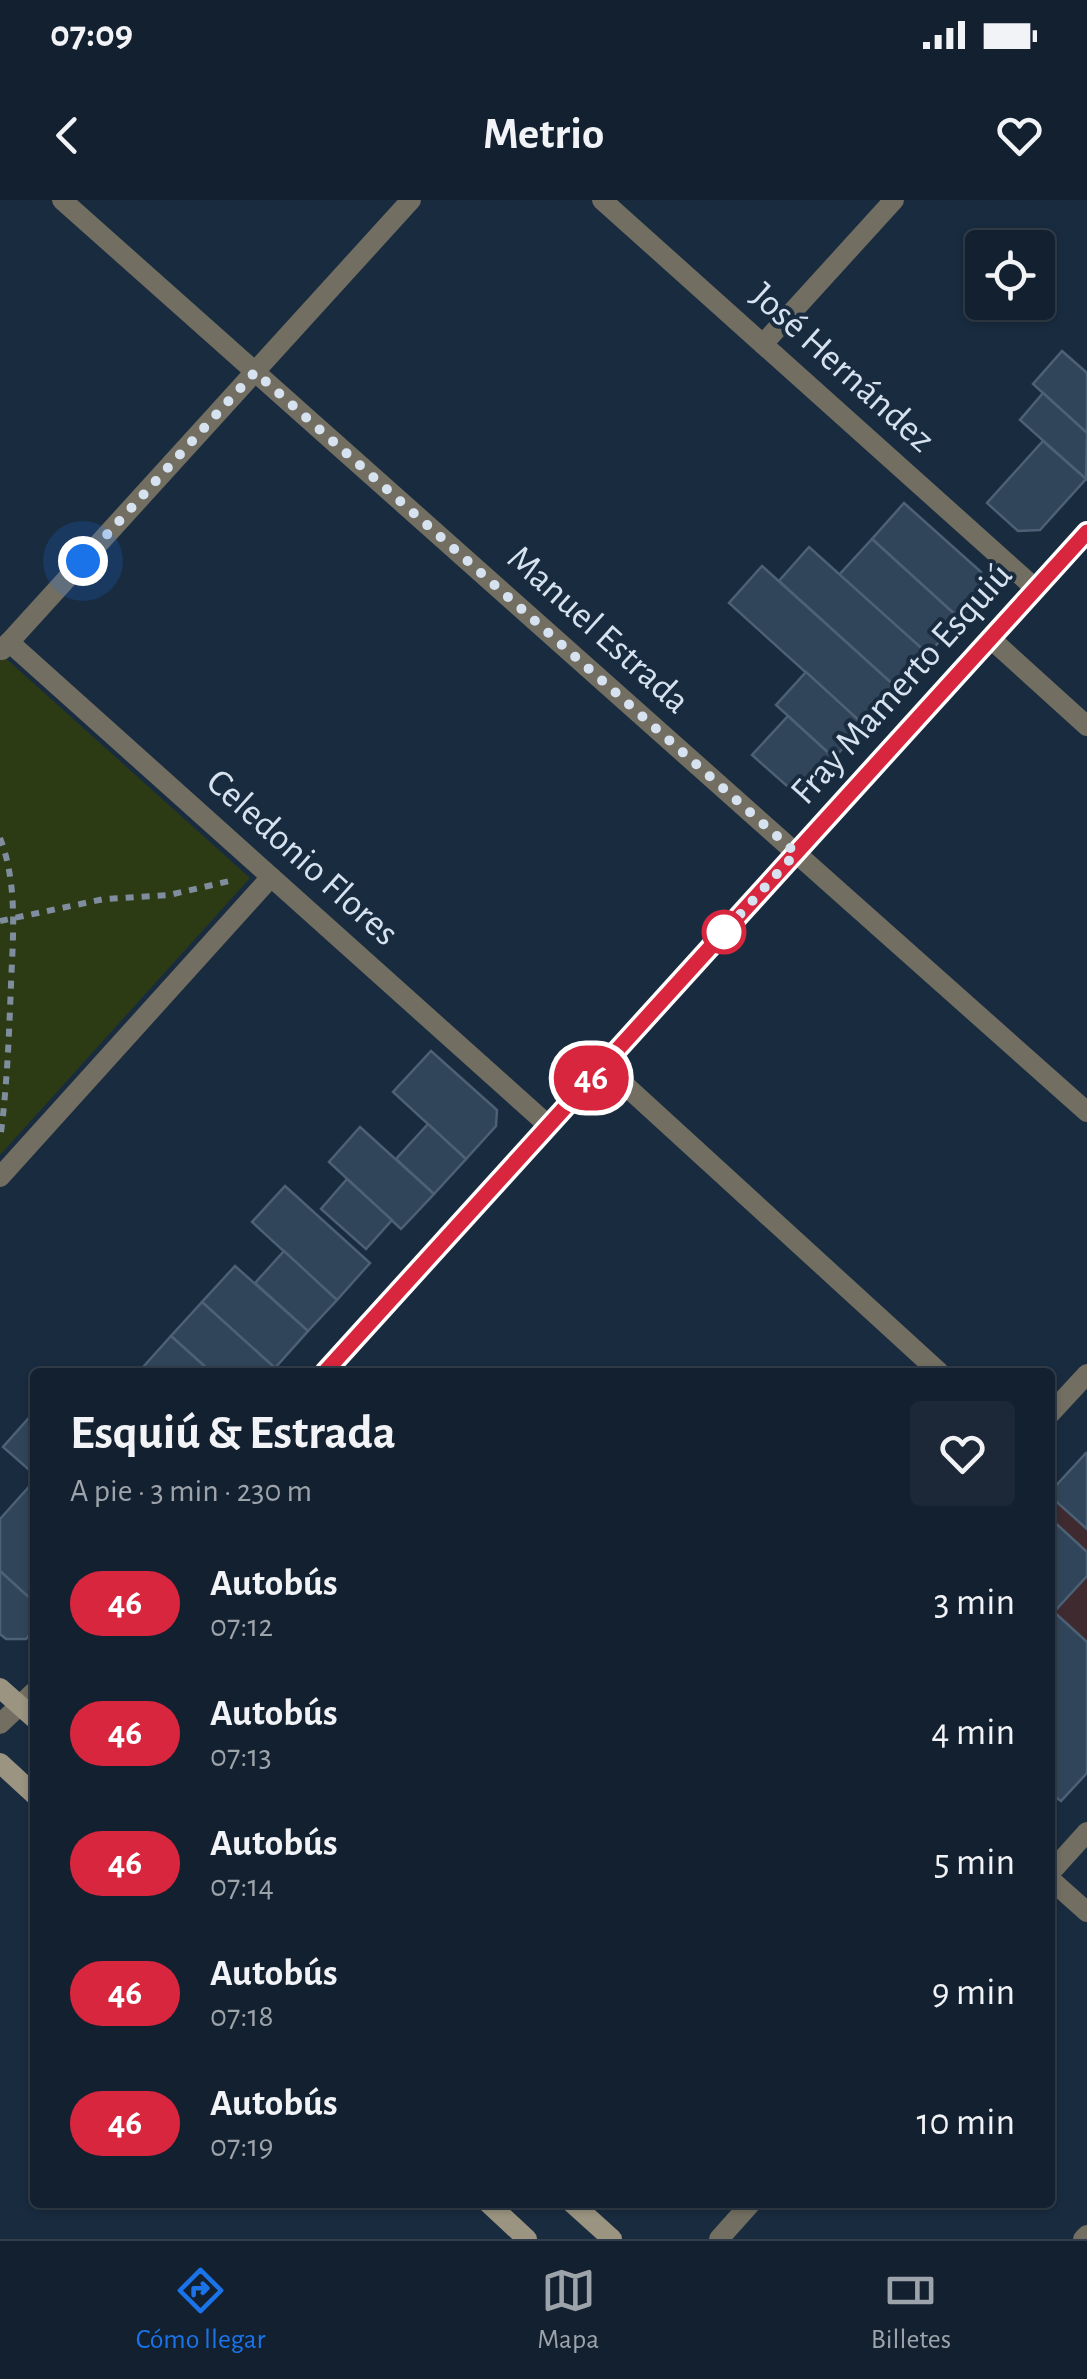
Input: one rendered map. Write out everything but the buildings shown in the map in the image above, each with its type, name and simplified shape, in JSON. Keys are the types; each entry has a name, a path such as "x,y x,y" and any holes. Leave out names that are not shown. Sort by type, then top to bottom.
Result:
{"main road":[{"path":"0,1688 30,1706"},
{"path":"0,1763 30,1790"},
{"path":"493,2208 527,2239"},
{"path":"578,2208 612,2239"}],"street":[{"name":"Manuel Estrada","path":"62,200 1087,1112"},
{"path":"5,647 411,200"},
{"name":"José Hernández","path":"602,200 1036,589"},
{"path":"763,344 894,200"},
{"name":"Fray Mamerto Esquiú","path":"329,1368 1087,532"},
{"path":"991,639 1087,726"},
{"name":"Celedonio Flores","path":"5,647 271,876 549,1126"},
{"path":"1,1174 271,876"},
{"path":"603,1065 934,1368"},
{"path":"1055,1409 1087,1374"},
{"path":"0,1724 30,1706"},
{"path":"1055,1870 1087,1832"},
{"path":"1055,1881 1087,1912"},
{"path":"719,2239 747,2208"}],"path":[{"path":"0,838 9,871 13,920 8,1073 0,1141"},
{"path":"0,921 104,899 168,894 240,878"}],"shaded area":[{"path":"1087,1452 1087,1773 1061,1801 1055,1796 1055,1487"}],"green space":[{"path":"0,655 250,878 0,1155"}],"bus line":[{"name":"46","path":"329,1368 1087,532"}],"route":[{"path":"83,561 255,372 796,853 724,932"}]}
